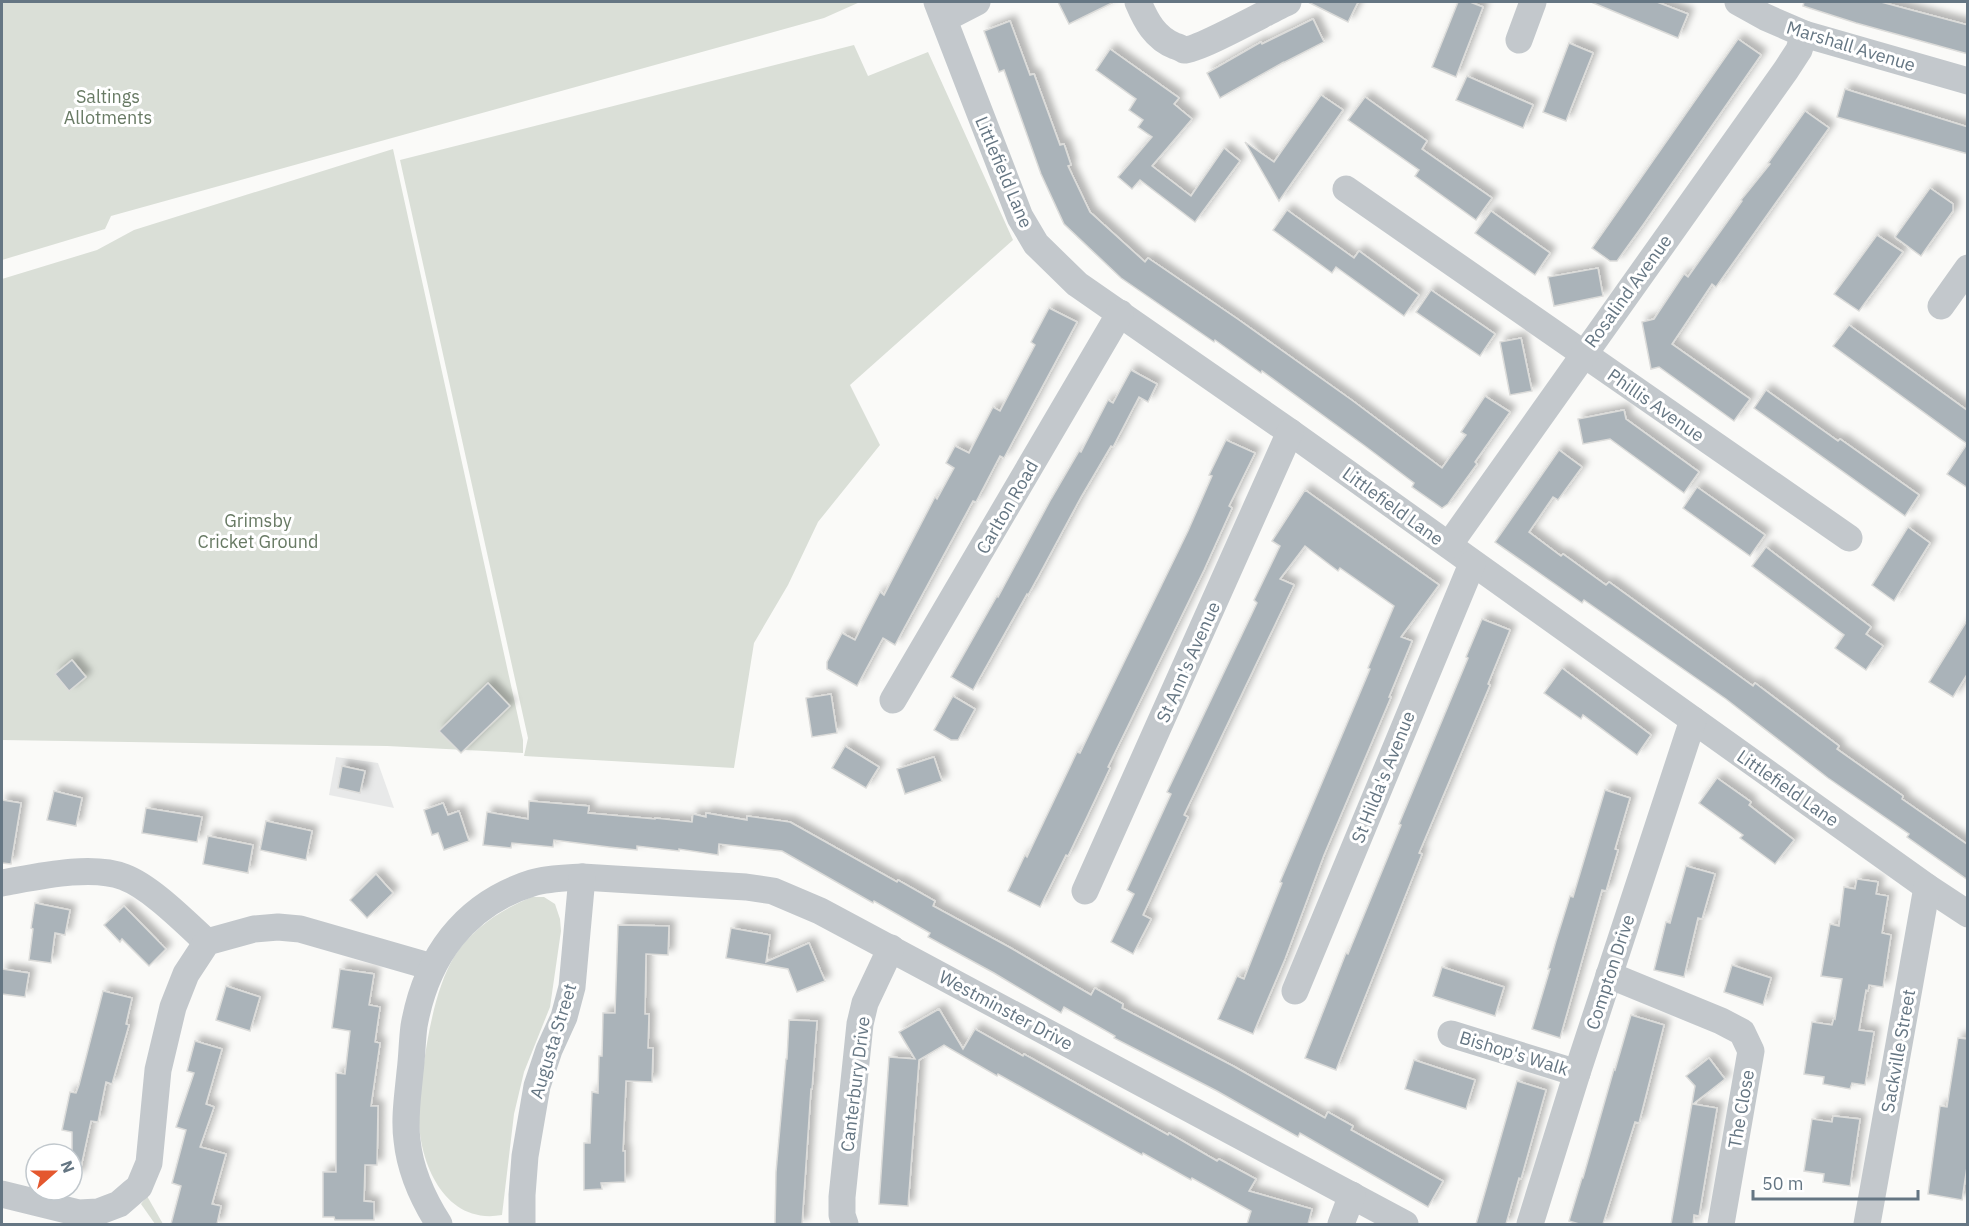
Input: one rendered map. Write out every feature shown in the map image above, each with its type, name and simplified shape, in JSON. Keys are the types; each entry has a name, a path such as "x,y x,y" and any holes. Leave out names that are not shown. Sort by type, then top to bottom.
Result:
{"street":[{"path":"941,10 977,2"},
{"path":"1138,2 1145,20 1156,33 1168,43 1183,50 1200,45 1288,2"},
{"path":"1519,40 1533,2"},
{"name":"Marshall Avenue","path":"1738,2 1766,9 1804,34 1968,81"},
{"name":"Littlefield Lane","path":"941,10 1020,217 1036,244 1077,284 1290,432 1449,545 1472,564 1968,914"},
{"name":"Rosalind Avenue","path":"1449,545 1786,70 1799,50 1804,34"},
{"name":"Phillis Avenue","path":"1346,189 1849,538"},
{"path":"1941,306 1968,268"},
{"name":"Carlton Road","path":"893,700 1120,313"},
{"name":"St Ann's Avenue","path":"1085,891 1290,432"},
{"name":"St Hilda's Avenue","path":"1295,991 1472,564"},
{"name":"Compton Drive","path":"1530,1224 1576,1073 1693,720"},
{"path":"2,883 93,870 125,877 152,894 207,942"},
{"path":"439,1224 429,1210 414,1176 406,1140 414,1026 432,967 443,947 465,921 492,901 534,882 582,878"},
{"name":"Westminster Drive","path":"582,878 720,885 773,891 797,900 891,948 1405,1224"},
{"name":"Augusta Street","path":"522,1224 522,1195 528,1133 537,1086 549,1050 564,1017 572,987 582,878"},
{"name":"Sackville Street","path":"1868,1220 1927,887"},
{"path":"2,1194 79,1213 89,1213 119,1204 139,1187 149,1163 158,1070 173,1007 186,974 207,942 254,929 278,927 300,929 432,967"},
{"name":"Canterbury Drive","path":"845,1224 842,1215 842,1197 860,1024 866,1003 891,948"},
{"name":"The Close","path":"1609,975 1721,1021 1742,1032 1751,1051 1721,1224"},
{"name":"Bishop's Walk","path":"1451,1034 1576,1073"},
{"path":"1341,1224 1352,1195"}],"shaded area":[{"path":"336,757 378,763 394,808 329,795"}],"green space":[{"name":"Saltings Allotments","path":"2,2 860,2 824,18 111,216 105,229 2,260"},
{"path":"854,45 868,76 928,52 1013,240 850,385 880,445 818,522 788,585 754,643 734,768 524,756 528,738 400,160"},
{"name":"Grimsby Cricket Ground","path":"393,149 523,740 523,753 387,746 2,740 2,279 97,250 134,230"},
{"path":"532,897 544,897 555,904 560,919 561,931 550,1007 524,1072 514,1114 502,1215 481,1215 463,1210 448,1199 428,1166 419,1129 425,1054 439,991 454,957 469,938 488,921"},
{"path":"147,1196 163,1224 155,1224 141,1204"}],"building":[{"path":"1058,2 1114,2 1069,24"},
{"path":"1308,2 1358,2 1348,22"},
{"path":"1458,2 1470,2 1483,7 1456,77 1432,67"},
{"path":"1591,2 1657,2 1688,14 1678,38"},
{"path":"1804,2 1881,2 1968,25 1968,54 1856,23 1803,6"},
{"path":"1313,19 1324,42 1220,98 1207,73 1261,42 1262,44"},
{"path":"1010,21 1030,75 1034,74 1060,145 1064,144 1071,165 1068,166 1090,212 1145,262 1148,258 1239,320 1442,468 1466,435 1461,432 1485,396 1510,412 1448,504 1442,508 1412,487 1414,483 1262,371 1261,373 1121,278 1064,224 1041,174 1004,70 999,72 984,31"},
{"path":"1738,39 1761,55 1617,261 1610,261 1592,248"},
{"path":"1569,43 1593,53 1566,121 1543,112"},
{"path":"1110,49 1179,98 1174,104 1192,119 1152,166 1191,196 1224,148 1240,161 1195,222 1140,180 1132,189 1118,177 1152,137 1138,127 1143,120 1129,110 1136,99 1096,70"},
{"path":"1467,76 1533,105 1523,128 1456,100"},
{"path":"1845,89 1968,127 1968,154 1837,117"},
{"path":"1321,95 1343,110 1279,201 1245,142 1274,162"},
{"path":"1365,97 1427,141 1422,149 1492,198 1476,220 1415,176 1419,170 1348,120"},
{"path":"1805,111 1829,128 1716,287 1712,284 1672,344 1750,399 1734,421 1659,367 1651,369 1642,322 1654,319 1684,274 1688,277 1741,200 1770,164 1768,163"},
{"path":"1930,188 1953,204 1953,211 1921,256 1895,237"},
{"path":"1287,210 1354,258 1359,251 1419,295 1404,316 1336,267 1332,273 1273,230"},
{"path":"1491,211 1550,253 1535,275 1475,233"},
{"path":"1877,235 1903,252 1859,311 1834,294"},
{"path":"1598,268 1603,296 1554,306 1548,277"},
{"path":"1431,290 1495,334 1480,356 1416,312"},
{"path":"1049,308 1077,322 1004,458 1000,456 976,502 973,501 895,645 883,638 857,686 827,669 827,662 842,633 855,640 880,592 884,595 935,497 937,499 954,468 946,463 955,446 969,453 993,407 1000,411 1035,345 1031,342"},
{"path":"1849,325 1968,411 1968,488 1947,474 1967,444 1833,346"},
{"path":"1521,338 1532,391 1510,395 1500,342"},
{"path":"1131,370 1157,384 1148,402 1139,397 1113,447 1111,446 1081,497 973,690 951,677 1051,499 1079,451 1081,452 1108,400 1113,403"},
{"path":"1766,390 1919,495 1905,516 1754,408"},
{"path":"1624,410 1626,419 1699,472 1684,493 1610,439 1583,444 1578,419"},
{"path":"1226,440 1255,453 1229,506 1232,508 1204,570 1108,767 1110,768 1068,856 1066,855 1040,907 1008,891 1025,855 1027,857 1077,752 1080,753 1188,531 1212,476 1209,475"},
{"path":"1559,450 1582,467 1558,500 1553,497 1529,532 1606,585 1609,582 1753,686 1755,683 1839,746 1837,749 1903,796 1902,799 1968,845 1968,880 1907,837 1909,834 1828,778 1726,699 1584,600 1582,603 1495,542"},
{"path":"1697,487 1765,535 1750,556 1683,508"},
{"path":"1305,490 1439,585 1401,637 1412,641 1253,1034 1218,1019 1237,976 1244,979 1282,883 1280,882 1370,669 1368,668 1394,606 1340,568 1338,571 1305,546 1280,579 1294,585 1184,815 1188,817 1143,915 1151,919 1133,954 1111,942 1134,894 1127,890 1171,794 1167,792 1257,603 1254,600 1280,546 1272,541"},
{"path":"1908,527 1930,543 1894,601 1872,585"},
{"path":"1766,547 1871,627 1866,634 1883,646 1866,670 1835,648 1844,635 1752,566"},
{"path":"1482,619 1510,630 1488,684 1490,685 1419,853 1422,854 1336,1070 1305,1058 1346,953 1348,954 1401,825 1399,824"},
{"path":"1968,619 1968,673 1953,697 1929,682"},
{"path":"72,660 86,677 69,691 55,674"},
{"path":"1562,668 1651,735 1637,755 1583,715 1581,719 1544,693"},
{"path":"488,683 510,706 461,753 439,731"},
{"path":"831,694 837,733 812,737 806,698"},
{"path":"953,696 975,709 958,740 951,740 934,730"},
{"path":"845,746 879,767 866,788 832,768"},
{"path":"934,757 942,781 905,794 897,769"},
{"path":"342,766 365,771 360,793 338,788"},
{"path":"1717,778 1751,802 1749,805 1794,840 1775,864 1740,838 1743,835 1699,803"},
{"path":"1605,790 1630,798 1615,849 1618,850 1606,891 1602,890 1560,1038 1532,1029 1556,941 1570,896 1573,897"},
{"path":"54,791 82,798 76,826 47,820"},
{"path":"2,800 21,803 11,864 2,863"},
{"path":"529,801 589,806 588,813 692,822 693,814 706,817 706,813 747,820 747,816 790,822 935,901 933,906 1091,995 1095,988 1123,1004 1122,1008 1233,1066 1325,1118 1328,1112 1353,1126 1351,1130 1443,1181 1428,1207 1300,1133 1298,1137 1217,1091 1114,1038 1115,1036 1064,1007 1061,1013 928,937 930,933 782,851 719,844 718,855 679,849 679,851 637,846 637,850 554,840 553,847 512,843 511,848 483,845 487,812 528,819"},
{"path":"443,803 448,815 459,811 469,841 444,850 438,833 432,835 424,810"},
{"path":"146,808 202,817 197,842 142,833"},
{"path":"266,821 312,831 306,860 260,850"},
{"path":"208,836 253,845 248,873 203,864"},
{"path":"1686,866 1715,874 1702,919 1698,918 1684,977 1654,970 1666,922 1670,923"},
{"path":"376,874 393,893 367,918 350,900"},
{"path":"1857,879 1878,882 1876,894 1888,896 1882,933 1891,935 1883,987 1869,985 1868,991 1866,990 1859,1030 1874,1032 1865,1085 1852,1083 1850,1089 1823,1084 1824,1077 1804,1074 1812,1022 1832,1025 1835,1019 1842,979 1821,976 1830,924 1839,926 1844,887 1855,889"},
{"path":"35,903 70,910 65,935 55,933 51,963 29,960"},
{"path":"124,906 166,949 149,966 104,925"},
{"path":"618,925 669,926 668,955 646,954 645,1014 649,1014 648,1048 653,1048 652,1082 626,1081 623,1151 625,1151 625,1182 601,1183 602,1189 584,1190 584,1143 590,1143 592,1092 598,1093 603,1013 615,1013"},
{"path":"731,928 770,935 766,962 809,943 825,981 797,992 788,969 726,958"},
{"path":"1732,965 1771,978 1763,1005 1724,992"},
{"path":"1442,967 1504,987 1495,1016 1433,996"},
{"path":"2,969 29,973 25,997 2,994"},
{"path":"340,969 374,974 369,1005 380,1007 375,1042 380,1043 371,1106 378,1106 377,1165 365,1165 364,1201 374,1202 374,1220 335,1220 334,1217 323,1217 323,1172 336,1172 336,1073 345,1074 350,1031 332,1028"},
{"path":"226,986 260,997 250,1031 216,1020"},
{"path":"103,991 132,998 126,1024 129,1025 112,1084 106,1082 98,1122 91,1121 84,1153 84,1142 72,1142 72,1132 62,1130 70,1092 76,1093"},
{"path":"939,1009 963,1049 975,1029 1168,1135 1169,1133 1217,1161 1219,1159 1256,1179 1249,1191 1312,1209 1308,1224 1247,1224 1251,1211 1192,1178 1191,1180 1143,1153 1142,1155 944,1045 919,1060 908,1206 879,1204 889,1057 915,1059 899,1032"},
{"path":"1631,1015 1664,1025 1639,1123 1635,1122 1603,1224 1579,1224 1569,1221"},
{"path":"789,1020 817,1021 802,1224 775,1224 776,1172"},
{"path":"1958,1038 1968,1039 1968,1160 1962,1200 1928,1194 1940,1106 1947,1107"},
{"path":"195,1041 222,1049 206,1104 214,1107 200,1147 226,1154 212,1204 221,1206 217,1224 171,1224 181,1186 172,1183 186,1130 176,1127 194,1073 187,1071"},
{"path":"1709,1058 1725,1079 1693,1104 1717,1108 1699,1216 1694,1215 1693,1224 1671,1224 1695,1086 1686,1076"},
{"path":"1414,1060 1475,1080 1466,1109 1405,1089"},
{"path":"1517,1081 1546,1090 1521,1179 1519,1178 1506,1224 1476,1224"},
{"path":"1833,1116 1860,1119 1850,1186 1823,1182 1824,1174 1804,1171 1812,1119 1832,1122"}]}
